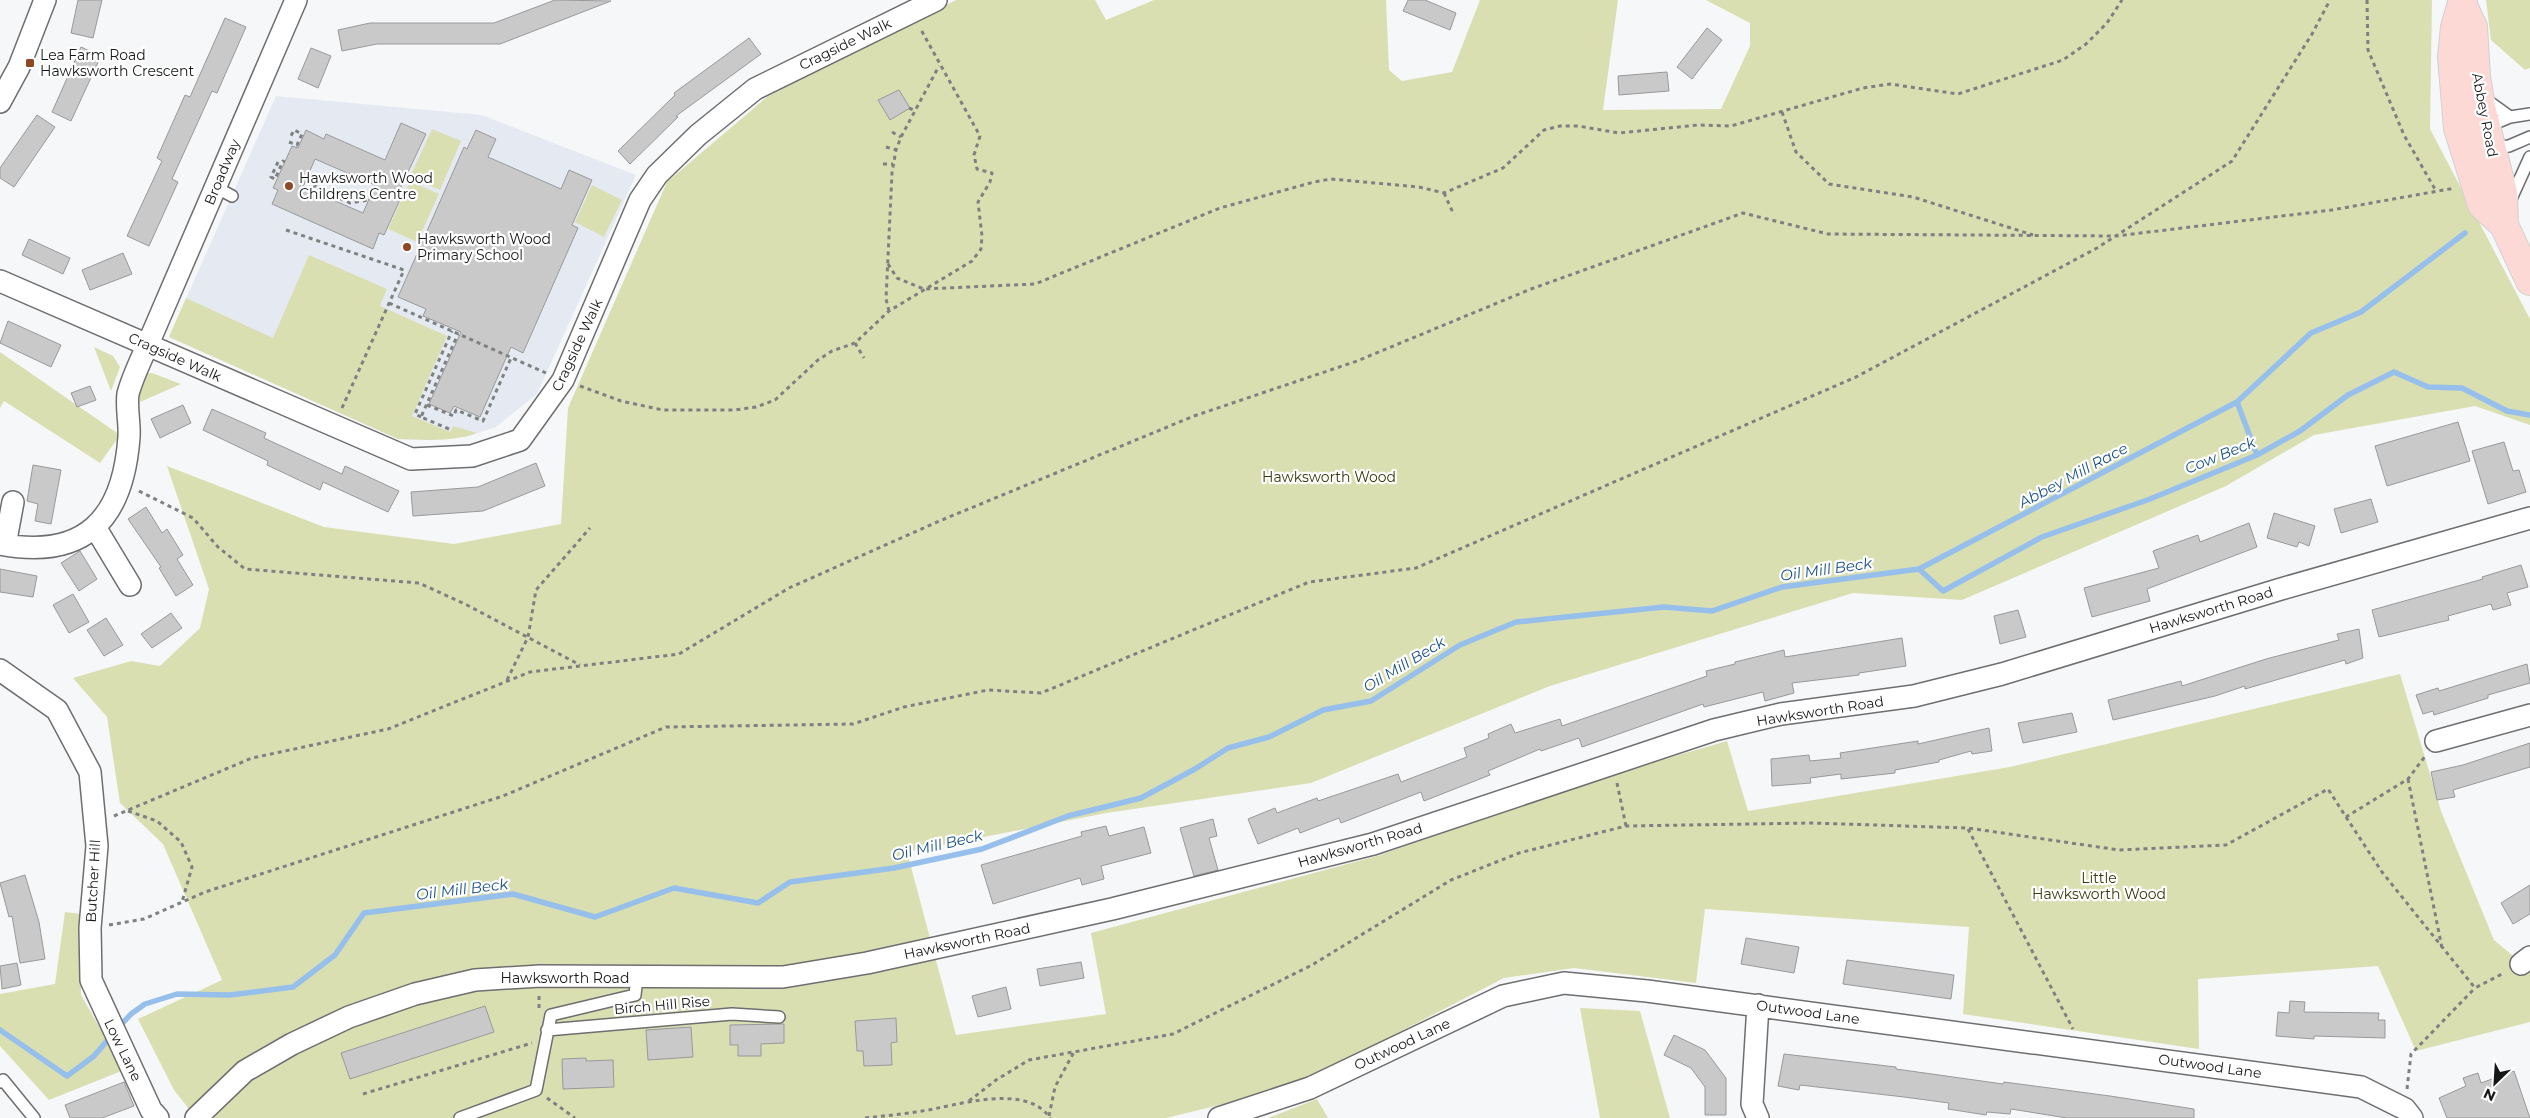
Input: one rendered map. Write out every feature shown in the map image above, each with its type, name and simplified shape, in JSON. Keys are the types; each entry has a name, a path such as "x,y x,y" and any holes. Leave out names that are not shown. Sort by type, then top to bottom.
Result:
{"main road":[{"name":"Abbey Road","path":"2463,3 2473,27 2481,135 2482,205 2504,224 2530,281"},
{"name":"Abbey Road","path":"2463,3 2455,26 2452,57 2481,135"}],"street":[{"path":"0,102 19,67 45,0"},
{"name":"Broadway","path":"2,545 28,548 59,546 72,542 95,527 109,512 123,474 129,436 128,395 148,344 224,191 296,0"},
{"name":"Cragside Walk","path":"0,281 411,459 472,456 520,440 555,377 640,200 656,175 698,134 755,89 927,4"},
{"path":"2,545 13,502"},
{"name":"Hawksworth Road","path":"196,1118 245,1071 292,1044 349,1017 415,994 475,980 540,976 637,978 783,977 867,963 1093,913 1373,844 1714,730 1781,714 1914,696 2002,674 2281,589 2530,518"},
{"path":"95,527 130,585"},
{"name":"Butcher Hill","path":"0,670 56,710 90,772 97,846 90,928 91,980"},
{"path":"2436,741 2530,715"},
{"name":"Low Lane","path":"91,980 151,1110 158,1118"},
{"name":"Outwood Lane","path":"1218,1118 1310,1088 1503,996 1564,983 1758,1005 2360,1087 2408,1114"},
{"path":"1758,1005 1752,1104 1758,1118"}],"lane":[{"path":"2481,135 2530,114"},
{"path":"2481,135 2509,146 2530,138"},
{"path":"2504,224 2517,182 2530,157"},
{"name":"Birch Hill Rise","path":"460,1118 536,1090 550,1015 635,996 637,978"},
{"name":"Birch Hill Rise","path":"547,1030 732,1014 779,1017"},
{"path":"0,1082 2,1080 34,1118"}],"path":[{"path":"888,264 897,278 924,289 1035,284 1220,208 1314,182 1331,180 1380,183 1419,187 1444,193 1503,168 1544,130 1560,126 1578,126 1619,133 1698,125 1731,126 1883,84 1958,94 1993,81 2063,60 2086,44 2107,23 2122,0"},
{"path":"90,928 144,919 205,892 503,796 666,727 853,724 904,707 988,690 1042,693 1309,582 1416,568 1856,377 2116,236 2232,161 2312,34 2330,0"},
{"path":"2367,0 2368,50 2404,135 2436,191"},
{"path":"389,304 555,377 621,401 664,410 735,410 756,407 775,400 818,360 832,351 855,343 889,311 972,260 981,249 982,236 978,202 990,182 992,172 977,169 974,155 980,136 940,66 927,4"},
{"path":"889,311 886,298 893,164 901,137 940,66"},
{"path":"910,108 916,111"},
{"path":"1782,112 1796,152 1829,184 1912,198 2037,236"},
{"path":"289,142 297,145 302,134 294,130 291,136"},
{"path":"892,132 901,137"},
{"path":"886,147 896,150"},
{"path":"278,162 271,177 275,179 283,161 285,162"},
{"path":"883,164 893,164"},
{"path":"309,173 314,178 312,183 316,185 314,187 349,205 369,200"},
{"path":"95,823 252,758 388,729 530,672 679,654 789,588 937,522 1194,416 1357,361 1531,289 1743,212 1828,234 2116,236 2332,210 2455,188"},
{"path":"1444,193 1454,215"},
{"path":"286,230 404,270 340,413"},
{"path":"449,429 415,414 452,331"},
{"path":"421,417 458,334"},
{"path":"855,343 864,358"},
{"path":"427,405 454,416 456,410 483,421 512,357"},
{"path":"123,474 132,488 193,518 218,547 245,568 419,583 528,637 580,666"},
{"path":"507,681 528,637 536,590 590,528"},
{"path":"2346,817 2408,780 2436,741"},
{"path":"1612,763 1626,826"},
{"path":"2408,780 2442,949"},
{"path":"969,1101 996,1080 1029,1060 1174,1034 1312,965 1451,880 1519,853 1626,826 1811,823 1968,828 2119,850 2226,845 2328,789 2382,872 2474,988"},
{"path":"128,810 157,821 181,842 192,867 182,902"},
{"path":"1968,828 2083,1048"},
{"path":"2408,1114 2411,1054 2474,988 2525,960"},
{"path":"363,1094 537,1041"},
{"path":"865,1118 923,1111 984,1098 1033,1104 1050,1117 1055,1087 1075,1052"}],"shaded area":[{"name":"Hawksworth Wood Primary School","path":"276,96 482,115 636,175 537,394 496,427 466,437 435,440 398,439 169,337"}],"green space":[{"name":"Hawksworth Wood","path":"956,0 1095,0 1106,20 1154,0 1386,0 1389,70 1402,81 1452,72 1480,0 1618,0 1603,110 1721,109 1750,46 1750,23 1706,0 2432,0 2430,129 2530,319 2530,425 2475,406 2314,435 2226,486 1962,600 1853,593 1550,686 1311,783 1106,813 907,852 956,1035 1106,1014 1091,933 1377,856 1600,778 1727,741 1748,811 2010,767 2400,674 2441,811 2494,940 2530,970 2530,1022 2416,1051 2378,966 2198,979 2199,1049 1963,1014 1969,927 1705,909 1696,983 1574,968 1504,978 1293,1087 1166,1118 196,1118 174,1090 138,1019 222,980 163,844 120,803 107,717 73,678 131,661 160,666 200,628 209,589 167,466 324,527 454,544 561,524 568,408 667,182 767,97"},
{"path":"2486,0 2530,0 2530,68 2525,70 2491,40"},
{"path":"432,129 461,141 440,190 410,177"},
{"path":"410,181 439,194 417,242 388,229"},
{"path":"592,185 622,200 604,237 575,222"},
{"path":"309,255 387,289 380,306 447,336 412,416 450,432 453,426 477,433 448,439 398,439 169,337 186,298 273,338"},
{"path":"94,347 113,356 120,367 111,391"},
{"path":"0,352 120,435 100,463 4,401 0,408"},
{"path":"148,373 181,384 140,402 139,391"},
{"path":"65,912 81,914 81,995 124,1070 49,1100 0,1046 0,994 55,984"},
{"path":"1580,1008 1640,1011 1670,1118 1600,1118"},
{"path":"1317,1099 1328,1118 1268,1118"}],"building":[{"path":"78,0 102,0 93,38 71,33"},
{"path":"555,0 611,1 500,44 377,44 342,51 338,30 370,23 494,23"},
{"path":"1408,0 1425,0 1456,13 1450,30 1403,11"},
{"path":"225,18 246,27 217,93 212,91 172,179 178,182 149,246 127,236 162,161 157,158 185,95 190,97"},
{"path":"1707,28 1722,40 1692,79 1677,67"},
{"path":"749,38 761,54 676,116 678,117 630,164 618,151 675,95 674,93"},
{"path":"81,47 101,56 71,121 52,112"},
{"path":"311,48 331,56 318,88 298,79"},
{"path":"1667,72 1669,91 1619,95 1618,76"},
{"path":"899,90 910,108 890,120 878,100"},
{"path":"37,115 55,127 14,187 0,178 0,168"},
{"name":"Hawksworth Wood Childrens Centre","path":"401,123 426,134 399,191 403,193 384,235 379,233 373,249 272,204 278,190 273,188 292,146 298,148 306,130 324,139 326,134 385,160","holes":["315,159 375,185 363,213 303,187"]},
{"path":"476,130 496,139 488,157 561,189 569,170 592,180 572,225 578,228 523,353 511,347 480,417 454,406 450,413 429,404 461,332 423,316 426,309 398,297 464,147 467,149"},
{"path":"29,239 70,258 63,274 22,255"},
{"path":"123,253 132,274 90,290 82,270"},
{"path":"8,321 61,345 51,367 0,343"},
{"path":"90,386 96,400 77,407 71,393"},
{"path":"183,405 191,423 160,438 151,419"},
{"path":"212,409 266,433 264,438 342,474 345,466 399,491 388,512 323,482 320,490 267,465 268,461 203,430"},
{"path":"2458,422 2470,461 2387,486 2375,446"},
{"path":"2504,442 2513,471 2519,470 2526,492 2488,504 2472,451"},
{"path":"536,463 545,486 483,511 413,516 411,492 478,487"},
{"path":"33,465 61,470 51,524 35,521 38,504 27,501"},
{"path":"2371,499 2378,522 2341,533 2334,509"},
{"path":"146,507 162,533 167,529 183,555 177,559 193,585 176,596 159,568 161,567 128,519"},
{"path":"2274,513 2315,526 2309,546 2299,542 2297,547 2267,538"},
{"path":"2249,523 2257,547 2147,589 2150,601 2092,617 2084,588 2159,568 2153,551 2198,535 2200,542"},
{"path":"80,551 97,579 79,591 61,563"},
{"path":"2521,565 2528,587 2507,593 2511,605 2493,610 2491,604 2448,616 2449,620 2379,637 2372,610 2483,579 2482,577"},
{"path":"0,569 37,576 33,597 0,592"},
{"path":"73,594 89,622 69,633 53,605"},
{"path":"2018,610 2026,637 2000,644 1994,616"},
{"path":"171,613 182,628 152,648 141,634"},
{"path":"106,618 123,645 104,656 87,630"},
{"path":"2359,629 2363,658 2346,664 2345,660 2245,689 2245,686 2215,696 2113,720 2108,700 2181,681 2182,686 2266,659 2339,640 2337,634"},
{"path":"1902,638 1906,666 1859,673 1859,675 1792,683 1794,693 1765,701 1763,692 1704,707 1703,704 1582,747 1579,738 1541,751 1540,749 1488,771 1490,775 1424,801 1421,792 1341,823 1339,818 1300,833 1298,828 1258,844 1248,819 1275,808 1277,813 1317,798 1318,801 1398,774 1401,782 1467,757 1464,748 1489,738 1488,734 1511,724 1515,733 1560,719 1562,726 1707,676 1706,671 1735,664 1735,662 1784,650 1785,657"},
{"path":"2527,664 2530,683 2488,695 2488,698 2434,715 2433,711 2423,714 2416,695 2438,688 2439,691"},
{"path":"2072,713 2077,732 2023,743 2018,723"},
{"path":"1989,728 1992,751 1972,754 1971,751 1939,760 1939,762 1895,770 1895,773 1841,779 1841,774 1810,778 1811,783 1772,786 1771,759 1809,755 1810,761 1841,758 1840,753 1918,741 1918,744"},
{"path":"2530,743 2530,767 2453,790 2455,797 2437,800 2431,772 2463,765"},
{"path":"1213,819 1217,836 1209,838 1218,870 1194,876 1180,828"},
{"path":"1106,826 1109,836 1144,827 1151,853 1101,866 1104,879 1082,885 1080,878 993,904 981,865 1082,836 1081,832"},
{"path":"25,875 39,922 45,959 20,963 12,916 9,917 0,883"},
{"path":"2530,885 2530,914 2513,924 2501,903"},
{"path":"1746,938 1799,947 1794,973 1741,964"},
{"path":"1847,960 1954,975 1951,999 1843,984"},
{"path":"1081,962 1084,978 1040,986 1037,969"},
{"path":"17,963 21,985 2,989 0,966"},
{"path":"1006,987 1011,1009 978,1017 972,996"},
{"path":"2290,1001 2305,1002 2304,1012 2379,1013 2378,1020 2385,1020 2385,1038 2314,1036 2314,1039 2276,1036 2278,1012 2289,1013"},
{"path":"485,1006 494,1032 350,1079 341,1053"},
{"path":"896,1018 897,1042 891,1043 892,1065 864,1066 863,1051 857,1051 855,1021"},
{"path":"784,1024 784,1043 761,1044 761,1056 738,1056 738,1045 730,1045 730,1025"},
{"path":"691,1027 693,1057 648,1060 646,1030"},
{"path":"1674,1035 1705,1050 1726,1078 1726,1115 1705,1115 1705,1087 1691,1068 1664,1055"},
{"path":"1784,1054 1896,1067 1896,1069 2110,1096 2194,1109 2194,1118 2067,1118 2011,1109 2010,1114 1987,1112 1986,1115 1948,1109 1949,1103 1800,1085 1799,1090 1778,1086"},
{"path":"586,1058 586,1061 613,1060 614,1087 563,1089 562,1059"},
{"path":"2514,1071 2530,1118 2447,1118 2439,1098 2466,1086 2463,1078 2478,1073 2481,1083"},
{"path":"124,1082 134,1106 102,1118 70,1118 65,1105"}],"waterway":[{"name":"Oil Mill Beck","path":"118,1028 131,1014 145,1004 177,994 230,995 293,987 335,955 364,913 513,894 595,917 674,888 758,903 790,882 894,868 982,849 1068,816 1141,798 1195,769 1228,748 1269,737 1323,710 1371,701 1460,645 1516,622 1664,607 1712,611 1782,587 1919,569 2237,402 2311,333 2361,312 2465,233"},
{"name":"Cow Beck","path":"1919,569 1943,591 2042,537 2150,499 2257,455 2300,431 2348,395 2394,372 2428,387 2462,388 2507,411 2530,415"},
{"name":"Abbey Mill Race","path":"2237,402 2257,455"},
{"name":"Oil Mill Beck","path":"0,1030 67,1076 94,1056 112,1035"}],"place":[{"name":"Lea Farm Road Hawksworth Crescent","path":"30,63"},
{"name":"Hawksworth Wood Childrens Centre","path":"289,186"},
{"name":"Hawksworth Wood Primary School","path":"407,247"}],"park label":[{"name":"Little Hawksworth Wood","path":"2099,886"}]}
